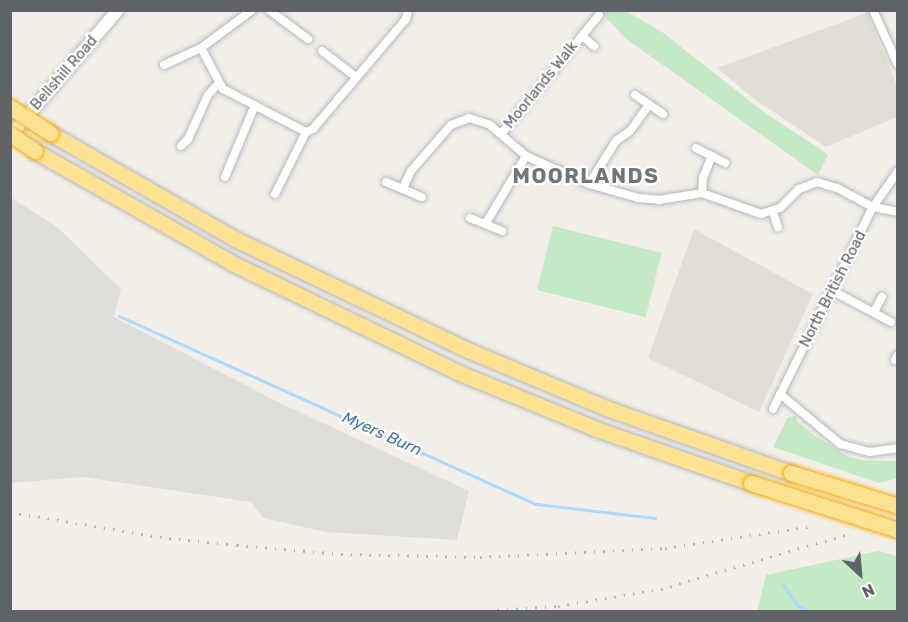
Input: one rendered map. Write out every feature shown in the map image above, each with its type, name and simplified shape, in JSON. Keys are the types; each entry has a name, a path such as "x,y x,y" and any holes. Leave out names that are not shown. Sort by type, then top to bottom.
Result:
{"highway":[{"path":"10,107 50,133 236,239 470,351 606,408 791,473 897,506"},
{"path":"10,135 232,263 457,372 599,430 751,483 897,530"}],"main road":[{"name":"Bellshill Road","path":"10,135 118,10"}],"street":[{"path":"164,65 201,48 252,10"},
{"path":"269,10 308,39"},
{"path":"275,194 306,132 313,129 406,19 408,10"},
{"path":"873,10 894,49 897,65"},
{"name":"Moorlands Walk","path":"501,134 599,15"},
{"name":"Moorlands Walk","path":"582,36 594,46"},
{"path":"201,48 218,84 306,132"},
{"path":"322,51 356,77"},
{"path":"181,146 189,139 208,95 218,84"},
{"path":"635,95 663,114"},
{"path":"225,177 255,105"},
{"path":"589,184 616,141 630,131 649,105"},
{"path":"403,188 411,171 451,125 469,118 490,124 526,156 589,184 659,200 702,193 751,214 773,212 800,189 817,182 837,188 873,207 897,212"},
{"path":"696,148 725,163"},
{"path":"486,223 526,156"},
{"path":"702,193 703,178 712,156"},
{"name":"North British Road","path":"773,409 873,207 897,171"},
{"path":"386,182 422,196"},
{"path":"773,212 778,227"},
{"path":"470,218 503,231"},
{"path":"831,290 891,322"},
{"path":"874,312 882,297"},
{"path":"780,394 840,444 870,452 897,448"}],"shaded area":[{"path":"867,13 897,86 897,117 826,147 753,98 717,68"},
{"path":"10,197 57,227 121,289 114,317 280,403 469,491 457,540 326,532 263,518 251,502 83,477 11,483"},
{"path":"694,229 813,294 759,412 648,358"}],"green space":[{"path":"600,11 626,11 662,32 765,113 828,155 818,175 625,38"},
{"path":"553,226 662,253 646,317 537,290"},
{"path":"796,416 797,421 815,436 847,456 865,461 897,461 897,478 879,483 773,447 788,417"},
{"path":"878,551 897,556 897,611 757,611 766,575"}],"waterway":[{"name":"Myers Burn","path":"119,316 536,504 655,518"},
{"name":"Myers Burn","path":"783,584 797,605 811,612"}],"railway":[{"path":"10,512 160,537 237,545 341,554 480,557 665,548 808,527"},
{"path":"469,612 558,606 661,589 848,534"}],"district":[{"name":"MOORLANDS","path":"586,176"}]}
